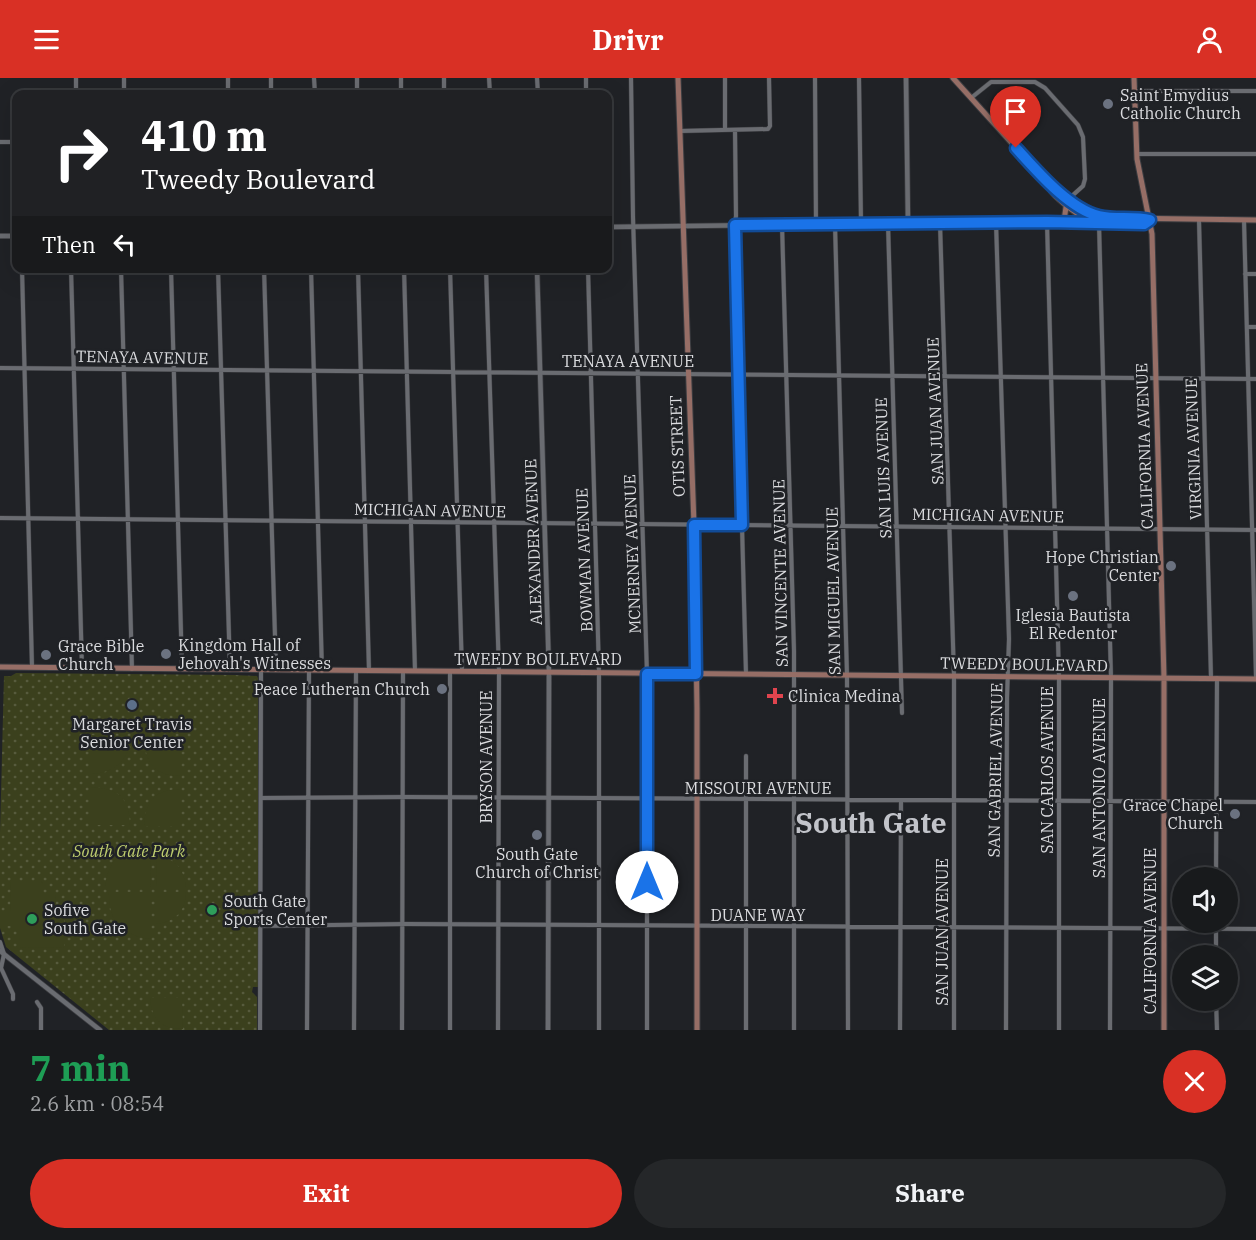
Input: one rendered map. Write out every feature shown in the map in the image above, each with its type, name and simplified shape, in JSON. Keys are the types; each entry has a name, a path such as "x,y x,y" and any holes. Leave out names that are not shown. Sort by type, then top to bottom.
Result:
{"main road":[{"name":"OTIS STREET","path":"678,78 694,525 697,1030"},
{"path":"952,78 1045,180 1086,212 1108,218 1150,220 1256,220"},
{"name":"CALIFORNIA AVENUE","path":"1134,78 1137,154 1150,220 1156,378 1164,678 1164,1030"},
{"path":"1045,180 1048,188 1066,207 1099,223 1144,224 1150,220"},
{"path":"1064,220 1066,207"},
{"name":"TWEEDY BOULEVARD","path":"0,668 1256,678"}],"street":[{"name":"MCNERNEY AVENUE","path":"631,78 633,226 647,674 647,1030"},
{"path":"725,78 725,130"},
{"path":"680,131 769,128 769,78"},
{"path":"815,78 816,224"},
{"path":"859,78 861,223"},
{"path":"906,78 908,223"},
{"path":"971,98 994,82 1030,81 1045,88 1078,125 1083,137 1085,182 1066,207"},
{"path":"1135,91 1256,91"},
{"path":"735,130 738,374 746,675"},
{"path":"1137,154 1256,154"},
{"path":"1047,222 1081,216 1086,212"},
{"name":"VIRGINIA AVENUE","path":"1199,220 1207,529 1214,678 1216,867"},
{"path":"1244,220 1249,432 1253,484 1256,678"},
{"name":"SAN GABRIEL AVENUE","path":"996,222 1009,639 1006,1030"},
{"name":"SAN CARLOS AVENUE","path":"1047,222 1059,678 1059,1030"},
{"path":"612,227 861,223 1099,223"},
{"name":"SAN LUIS AVENUE","path":"888,223 902,713"},
{"name":"SAN JUAN AVENUE","path":"940,223 954,676 954,1030"},
{"name":"SAN ANTONIO AVENUE","path":"1099,223 1111,678 1110,1030"},
{"name":"SAN VINCENTE AVENUE","path":"782,224 794,675 794,1030"},
{"name":"SAN MIGUEL AVENUE","path":"835,224 848,675 848,1030"},
{"path":"22,273 33,668"},
{"path":"71,273 82,669"},
{"path":"121,273 132,669"},
{"path":"171,273 182,670"},
{"path":"218,273 230,670"},
{"path":"264,273 276,671"},
{"path":"311,273 322,671"},
{"path":"358,273 369,672"},
{"path":"404,273 415,672"},
{"path":"450,273 462,672"},
{"name":"BRYSON AVENUE","path":"486,273 499,672 498,1030"},
{"name":"ALEXANDER AVENUE","path":"537,273 549,673 548,1030"},
{"name":"BOWMAN AVENUE","path":"588,273 599,673 599,1030"},
{"path":"1245,274 1256,274"},
{"path":"1246,327 1256,327"},
{"name":"TENAYA AVENUE","path":"0,368 1256,379"},
{"path":"1249,432 1256,432"},
{"name":"MICHIGAN AVENUE","path":"0,518 1254,530"},
{"path":"260,1030 261,671"},
{"path":"307,1030 309,671"},
{"path":"354,1030 356,672"},
{"path":"402,1030 403,672"},
{"path":"450,672 450,1030"},
{"path":"746,756 746,1030"},
{"name":"MISSOURI AVENUE","path":"261,798 1256,802"},
{"path":"900,801 900,1030"},
{"name":"DUANE WAY","path":"260,926 450,924 1172,929"},
{"name":"DUANE WAY","path":"1238,929 1256,929"},
{"path":"0,942 1,968 13,994 13,999"},
{"path":"2,952 100,1030"},
{"path":"37,1002 41,1008 41,1030"},
{"path":"1216,1011 1217,1030"}],"green space":[{"name":"South Gate Park","path":"16,673 257,676 258,987 253,987 252,992 257,997 257,1030 109,1030 6,947 0,928 4,676"},
{"path":"91,735 130,736 127,752 120,764 107,771 91,774"},
{"path":"181,736 181,776 158,771 149,761 145,737"},
{"path":"91,787 115,792 120,796 127,807 130,825 91,825"},
{"path":"181,789 181,826 144,826 147,809 158,794"},
{"path":"150,842 151,887 105,887 110,869 125,850"},
{"path":"157,856 169,859 178,866 186,887 156,887"},
{"name":"Sofive South Gate","path":"11,881 41,881 43,894 56,894 55,912 64,912 64,948 18,947 18,926 0,926 0,912 10,912"},
{"path":"109,892 151,892 151,939 132,934 119,925 111,911"},
{"path":"156,892 186,892 182,910 169,921 156,924"},
{"path":"150,998 182,998 183,1029 175,1029 159,1022 153,1012"}],"place":[{"name":"Saint Emydius Catholic Church","path":"1108,104"},
{"name":"Hope Christian Center","path":"1171,566"},
{"name":"Iglesia Bautista El Redentor","path":"1073,596"},
{"name":"Kingdom Hall of Jehovah's Witnesses","path":"166,654"},
{"name":"Grace Bible Church","path":"46,655"},
{"name":"Peace Lutheran Church","path":"442,689"},
{"name":"Clinica Medina","path":"775,696"},
{"name":"Margaret Travis Senior Center","path":"132,705"},
{"name":"Grace Chapel Church","path":"1235,814"},
{"name":"South Gate Church of Christ","path":"537,835"},
{"name":"South Gate Sports Center","path":"212,910"},
{"name":"Sofive South Gate","path":"32,919"}],"district":[{"name":"South Gate","path":"871,823"}],"route":[{"path":"647,882 647,674 696,674 694,525 742,525 735,225 1047,222 1144,224 1150,220 1108,218 1086,212 1045,180 1016,148"}]}
